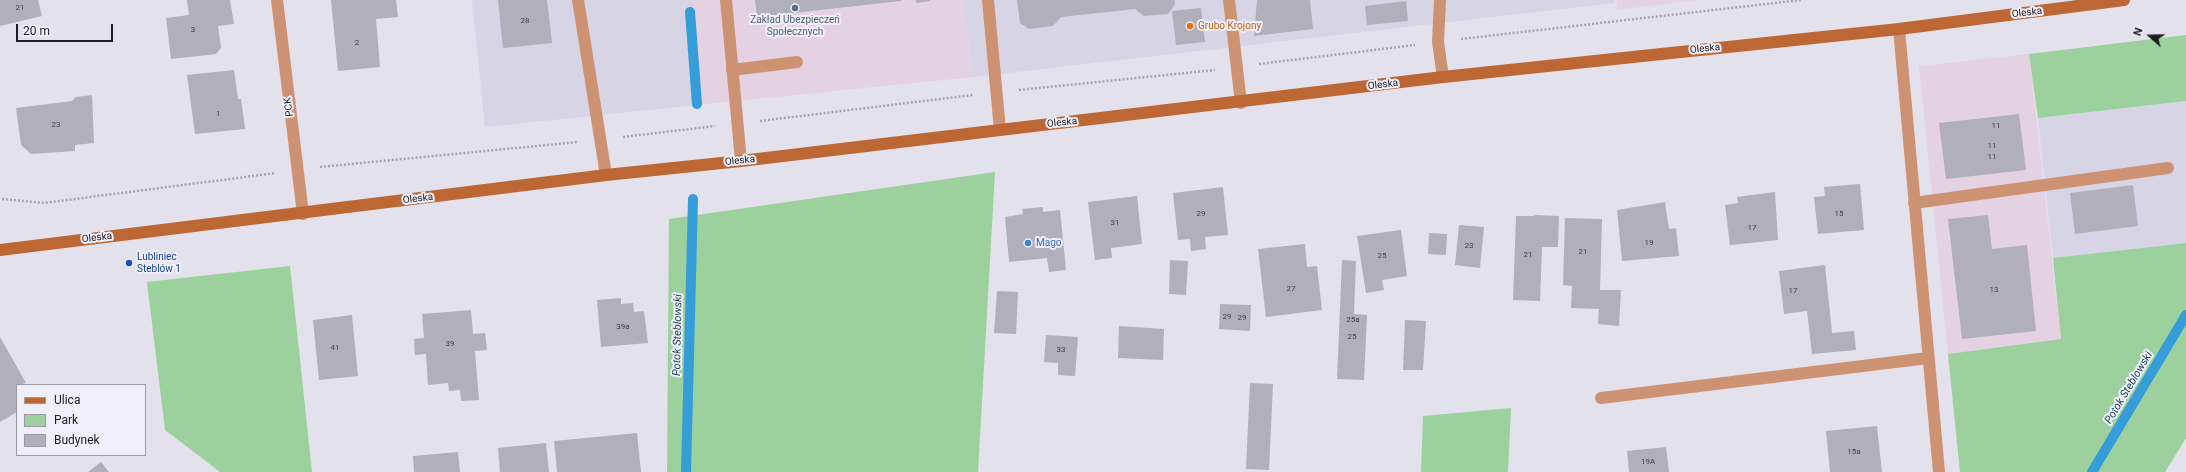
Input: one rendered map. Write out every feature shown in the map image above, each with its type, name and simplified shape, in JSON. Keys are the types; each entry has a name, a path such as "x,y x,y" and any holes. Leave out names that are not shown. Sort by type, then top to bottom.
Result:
{"street":[{"name":"PCK","path":"277,0 303,214"},
{"path":"578,0 606,174"},
{"path":"726,0 741,161"},
{"path":"988,0 1000,130"},
{"path":"1229,0 1241,103"},
{"path":"1440,0 1438,42 1443,77"},
{"name":"Oleska","path":"0,250 303,214 606,174 741,161 1241,103 1443,77 1899,29 2124,0"},
{"path":"1899,29 1939,472"},
{"path":"732,70 797,62"},
{"path":"1914,203 2168,168"},
{"path":"1601,398 1928,358"}],"path":[{"path":"1461,39 1800,0"},
{"path":"318,167 601,139 974,95"},
{"path":"2,199 44,203 276,173"}],"shaded area":[{"path":"472,0 696,0 691,20 697,105 485,127"},
{"path":"696,0 963,0 973,77 697,105 691,20"},
{"path":"963,0 1615,0 1614,3 973,77"},
{"path":"1617,0 1697,0 1616,10"},
{"path":"2029,54 2061,339 1948,354 1919,66"},
{"path":"2186,101 2186,243 2053,258 2038,118"}],"green space":[{"path":"2186,35 2186,101 2038,118 2029,54"},
{"path":"995,172 978,472 667,472 669,219"},
{"path":"2186,243 2186,438 2165,472 1960,472 1948,354 2061,339 2053,258"},
{"path":"290,266 312,472 220,472 165,430 147,282"},
{"path":"1511,408 1508,472 1421,472 1423,416"}],"building":[{"path":"0,0 38,0 42,16 0,26"},
{"path":"187,0 230,0 234,24 218,26 221,48 216,54 171,59 166,18 189,15"},
{"path":"331,0 396,0 398,17 376,19 380,67 338,71"},
{"path":"498,0 547,0 552,43 503,48"},
{"name":"Zakład Ubezpieczeń Społecznych","path":"755,0 901,0 901,1 757,17"},
{"path":"916,0 930,0 930,1 916,3"},
{"path":"1017,0 1175,0 1175,4 1168,14 1144,16 1135,9 1061,17 1053,26 1029,29 1020,23"},
{"path":"1257,0 1310,0 1313,29 1254,36"},
{"path":"1406,1 1408,21 1367,25 1365,6"},
{"path":"1201,8 1205,42 1176,45 1172,11"},
{"path":"234,70 238,99 241,99 245,129 195,134 187,75"},
{"path":"92,95 94,143 75,145 75,151 31,154 21,145 16,108 72,101 76,97"},
{"path":"2019,114 2026,170 1946,179 1939,123"},
{"path":"1860,184 1864,230 1818,234 1814,197 1825,196 1824,187"},
{"path":"2133,185 2138,226 2075,234 2070,193"},
{"path":"1223,187 1228,235 1205,237 1206,249 1191,251 1190,239 1178,240 1173,193"},
{"path":"1775,192 1778,240 1730,245 1725,205 1738,203 1737,197"},
{"path":"1137,196 1142,244 1111,248 1112,258 1095,260 1088,202"},
{"path":"1665,202 1669,229 1676,228 1679,256 1622,261 1617,210"},
{"path":"1043,207 1043,212 1060,210 1066,270 1049,272 1047,258 1009,262 1005,217 1023,214 1022,209"},
{"path":"1988,215 1992,249 2027,245 2036,331 1962,339 1948,219"},
{"path":"1516,216 1559,216 1558,247 1542,247 1540,301 1513,300"},
{"path":"1565,218 1602,219 1600,290 1621,290 1619,326 1598,324 1599,309 1571,308 1572,286 1563,285"},
{"path":"1459,225 1484,227 1480,268 1455,265"},
{"path":"1401,230 1407,276 1382,280 1384,290 1366,293 1357,236"},
{"path":"1429,233 1447,234 1446,255 1428,254"},
{"path":"1305,244 1307,267 1317,266 1322,310 1266,317 1258,249"},
{"path":"1170,260 1188,261 1186,295 1169,294"},
{"path":"1342,260 1356,261 1354,314 1367,315 1364,380 1337,379"},
{"path":"1825,265 1832,333 1854,331 1856,350 1812,354 1807,311 1784,314 1779,271"},
{"path":"997,291 1018,292 1016,334 994,333"},
{"path":"621,298 621,304 633,303 634,312 644,311 648,343 601,347 597,300"},
{"path":"1220,304 1251,305 1250,331 1219,329"},
{"path":"471,310 473,334 485,333 487,350 475,351 479,400 461,401 460,390 449,391 448,383 428,385 426,354 415,355 414,339 424,338 422,314"},
{"path":"352,315 358,376 319,380 313,320"},
{"path":"1405,320 1426,321 1423,370 1403,370"},
{"path":"1119,326 1164,329 1163,360 1118,358"},
{"path":"1046,335 1078,337 1075,376 1058,375 1058,363 1044,362"},
{"path":"0,337 26,383 16,384 16,413 0,422"},
{"path":"1250,383 1273,384 1269,470 1246,469"},
{"path":"1877,426 1882,472 1830,472 1826,431"},
{"path":"637,433 641,472 557,472 554,441"},
{"path":"546,443 549,472 500,472 498,448"},
{"path":"1666,447 1669,472 1629,472 1627,451"},
{"path":"458,452 460,472 414,472 413,456"},
{"path":"101,462 109,472 88,472"}],"waterway":[{"name":"Potok Steblowski","path":"690,12 697,104"},
{"name":"Potok Steblowski","path":"686,472 693,199"},
{"name":"Potok Steblowski","path":"2092,472 2186,315"}],"place":[{"name":"Zakład Ubezpieczeń Społecznych","path":"795,8"},
{"name":"Grubo Krojony","path":"1190,26"},
{"name":"Mago","path":"1028,243"},
{"name":"Lubliniec Steblów 1","path":"129,263"}]}
